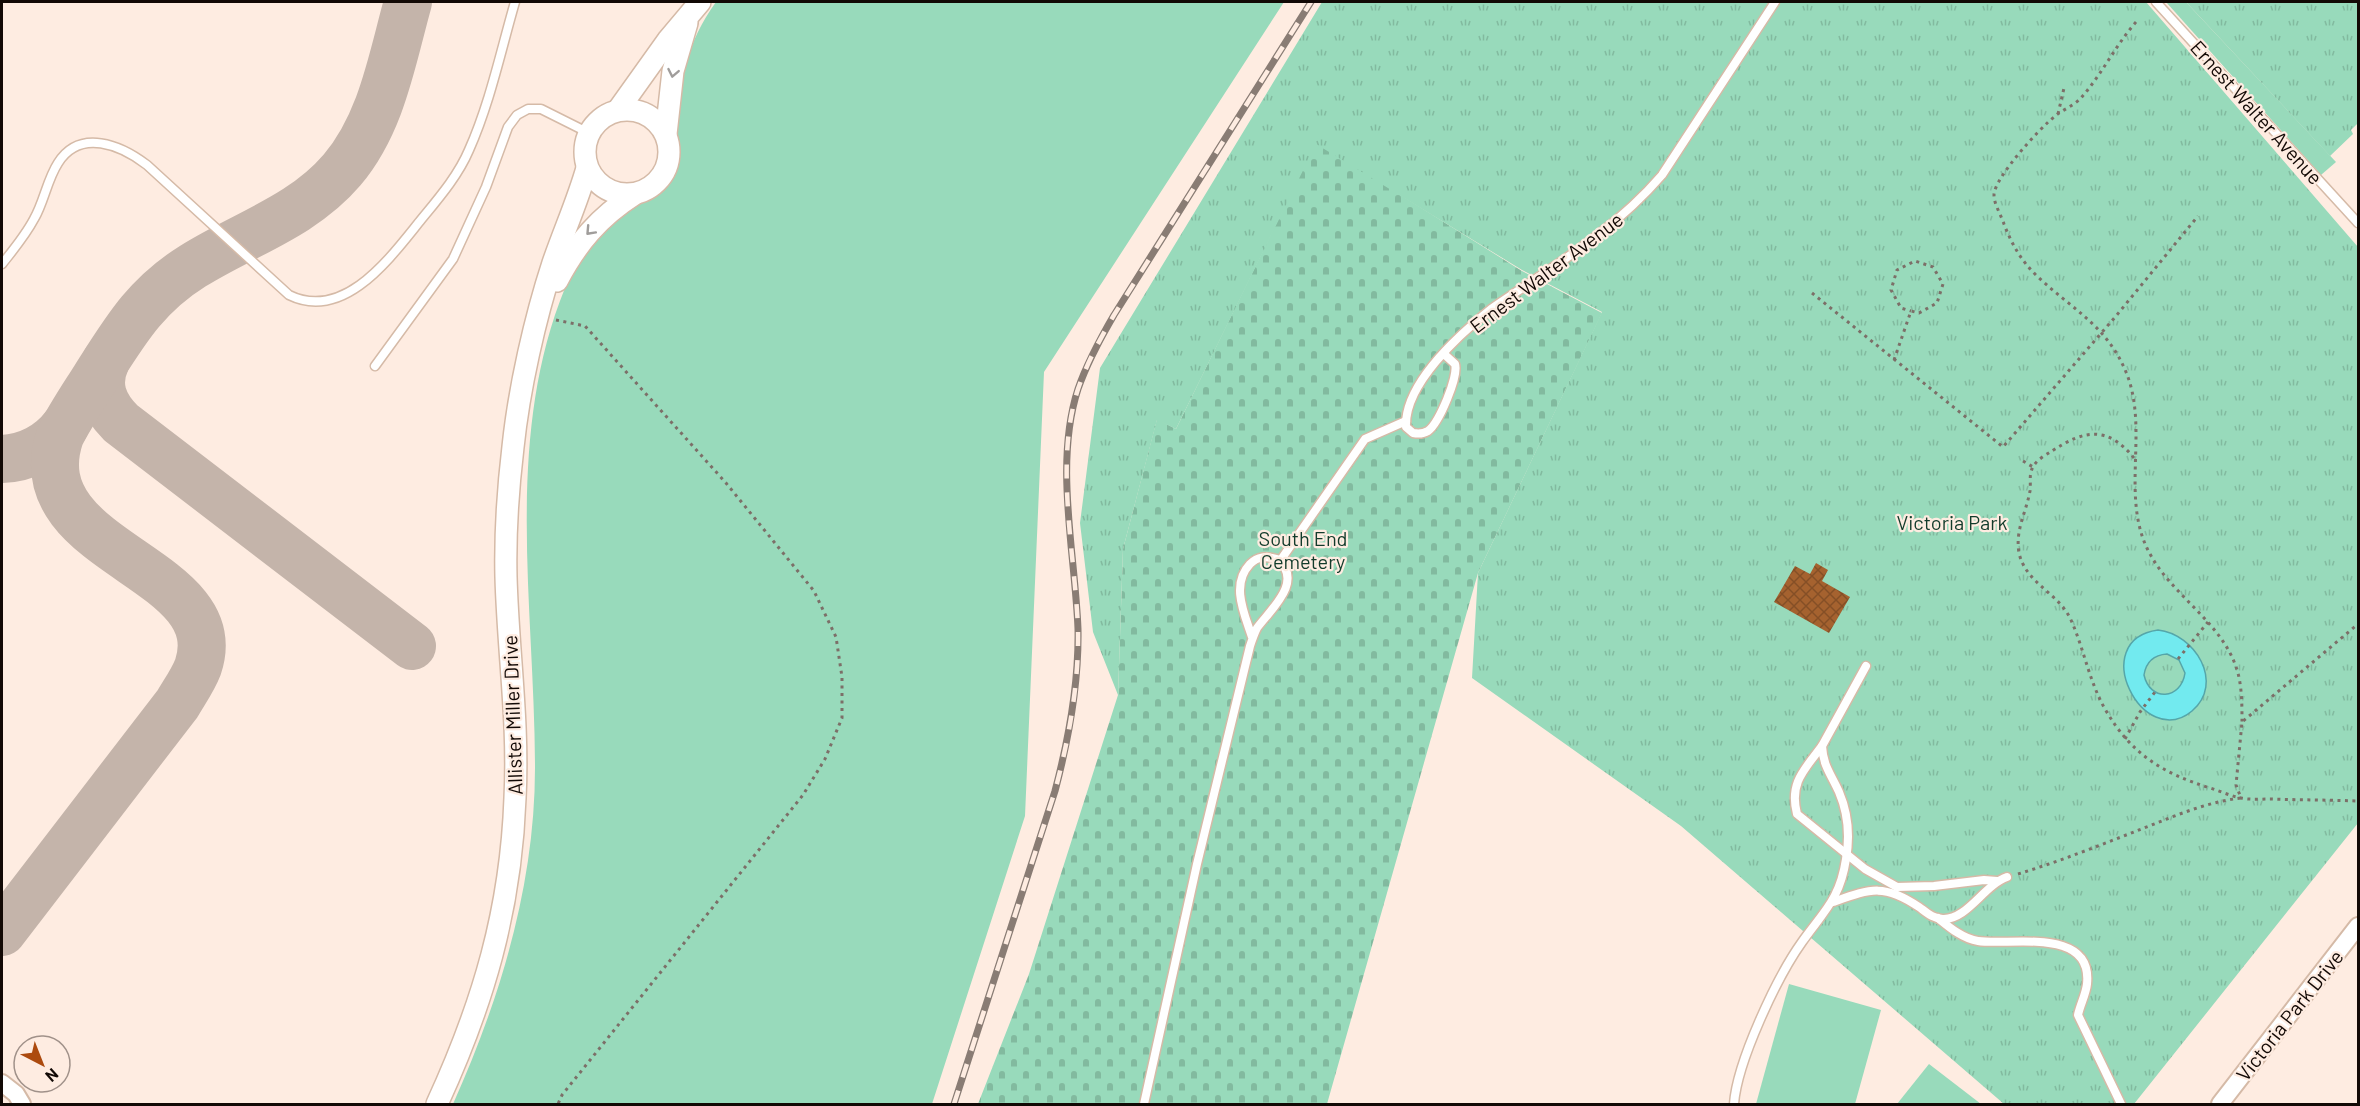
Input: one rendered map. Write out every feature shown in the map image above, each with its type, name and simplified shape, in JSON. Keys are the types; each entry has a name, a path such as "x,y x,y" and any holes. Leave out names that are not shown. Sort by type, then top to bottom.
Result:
{"street":[{"path":"618,110 668,40 695,9"},
{"path":"666,134 651,117 641,111 618,110 600,118 589,133 584,156 587,168 595,180 606,189 620,194 635,194 647,189 657,182 665,171 669,153 666,134 673,71 695,9"},
{"name":"Allister Miller Drive","path":"437,1104 483,992 497,938 509,875 515,786 515,702 506,576 508,520 517,416 552,266 580,194 587,168"},
{"name":"Allister Miller Drive","path":"539,316 564,268 585,235 612,209 635,194"},
{"name":"Victoria Park Drive","path":"2220,1104 2358,926"},
{"path":"2,1083 16,1094 22,1104"}],"lane":[{"path":"2,264 34,220 58,163 66,154 82,145 91,142 103,143 126,150 147,165 289,295 309,302 333,299 346,293 365,282 399,247 460,168 478,127 515,2"},
{"name":"Ernest Walter Avenue","path":"1405,423 1414,395 1424,379 1444,354 1491,309 1587,245 1646,193 1667,167 1774,2"},
{"name":"Ernest Walter Avenue","path":"2156,2 2358,223"},
{"path":"375,366 453,259 486,187 508,127 517,115 528,109 541,109 589,133"},
{"path":"1280,561 1365,439 1405,423 1409,430 1418,434 1428,430 1448,395 1457,369 1452,359 1444,354"},
{"path":"1144,1104 1197,864 1252,638 1285,592 1285,571 1280,561 1268,557 1260,558 1248,566 1240,589 1243,612 1252,638"},
{"path":"1866,666 1822,746 1800,774 1796,784 1794,802 1797,814 1865,869 1897,887 1934,886 1984,879 1997,881"},
{"path":"1734,1104 1741,1071 1778,983 1802,942 1833,902 1843,875 1847,853 1846,813 1839,792 1822,760 1822,746"},
{"path":"1938,918 1954,917 1962,913 1997,881 2007,877"},
{"path":"1833,902 1875,889 1903,897 1952,929 1977,941 2053,942 2076,955 2085,968 2087,977 2087,987 2078,1015 2121,1104"}],"path":[{"path":"2136,22 2079,99 2058,114 2008,166 1995,189 1995,203 2014,249 2022,259 2037,277 2102,331 2117,352 2131,388 2135,421 2135,498 2140,529 2146,547 2171,584 2208,622 2225,644 2238,671 2242,722 2236,785 2241,798"},
{"path":"2058,114 2064,88"},
{"path":"1812,293 2003,447 2198,216"},
{"path":"1915,261 1933,267 1943,284 1937,303 1919,314 1911,311 1901,308 1891,290 1898,270 1915,261"},
{"path":"1894,360 1911,311"},
{"path":"539,316 585,326 726,483 814,591 836,637 842,677 842,718 825,759 802,795 562,1095 558,1104"},
{"path":"2135,460 2115,440 2093,433 2079,436 2044,456 2033,467 2030,491 2019,527 2018,547 2022,563 2031,577 2056,600 2071,619 2092,683 2107,713 2125,739 2146,759 2167,772 2241,798"},
{"path":"2024,460 2033,467"},
{"path":"2178,659 2208,622"},
{"path":"2242,722 2358,624"},
{"path":"2125,739 2140,712 2155,692"},
{"path":"2007,877 2050,864 2195,808 2222,800 2241,798 2358,801"}],"green space":[{"path":"716,2 1284,2 1044,372 1025,816 932,1104 453,1104 486,1024 500,982 512,940 529,855 535,768 528,586 528,465 534,405 546,346 570,276 592,242 611,222 631,206 669,181 676,169 678,152 676,129 682,78 691,47"},
{"name":"Victoria Park","path":"1322,2 2146,2 2358,247 2358,823 2134,1104 2004,1104 1681,826 1472,678 1478,573 1602,312 1522,270 1316,144 1176,429 1157,420 1123,549 1118,695 1093,632 1080,523 1100,368"},
{"path":"2166,2 2186,2 2336,162 2321,175"},
{"path":"2186,2 2358,2 2358,123 2351,130 2353,134 2330,156"},
{"name":"South End Cemetery","path":"1316,142 1522,271 1602,313 1478,573 1327,1104 978,1104 1029,974 1118,695 1123,549 1157,419 1176,429"},
{"path":"1789,984 1881,1010 1855,1104 1756,1104"},
{"path":"1929,1064 1981,1104 1897,1104"}],"water":[{"path":"2158,630 2171,633 2184,640 2194,650 2206,674 2206,687 2202,700 2192,711 2174,720 2156,717 2141,706 2130,690 2124,671 2126,653 2137,638","holes":["2167,654 2179,660 2185,673 2178,688 2172,693 2165,694 2152,690 2144,675 2146,666 2151,660"]}],"building":[{"path":"1816,563 1828,570 1822,581 1850,597 1829,633 1774,602 1795,566 1810,574"}],"taxiway":[{"path":"2,932 178,703 198,667 200,633 185,605 159,580 95,534 69,508 56,476 60,436 116,345 149,302 176,277 193,266 291,213 326,186 342,170 356,152 376,111 391,68 408,2"},
{"path":"106,361 101,386 105,402 121,423 412,646"},
{"path":"2,459 37,450 65,426"}],"railway":[{"path":"954,1104 1055,791 1069,731 1077,670 1078,629 1068,508 1067,447 1078,389 1094,351 1114,315 1311,2"}]}
